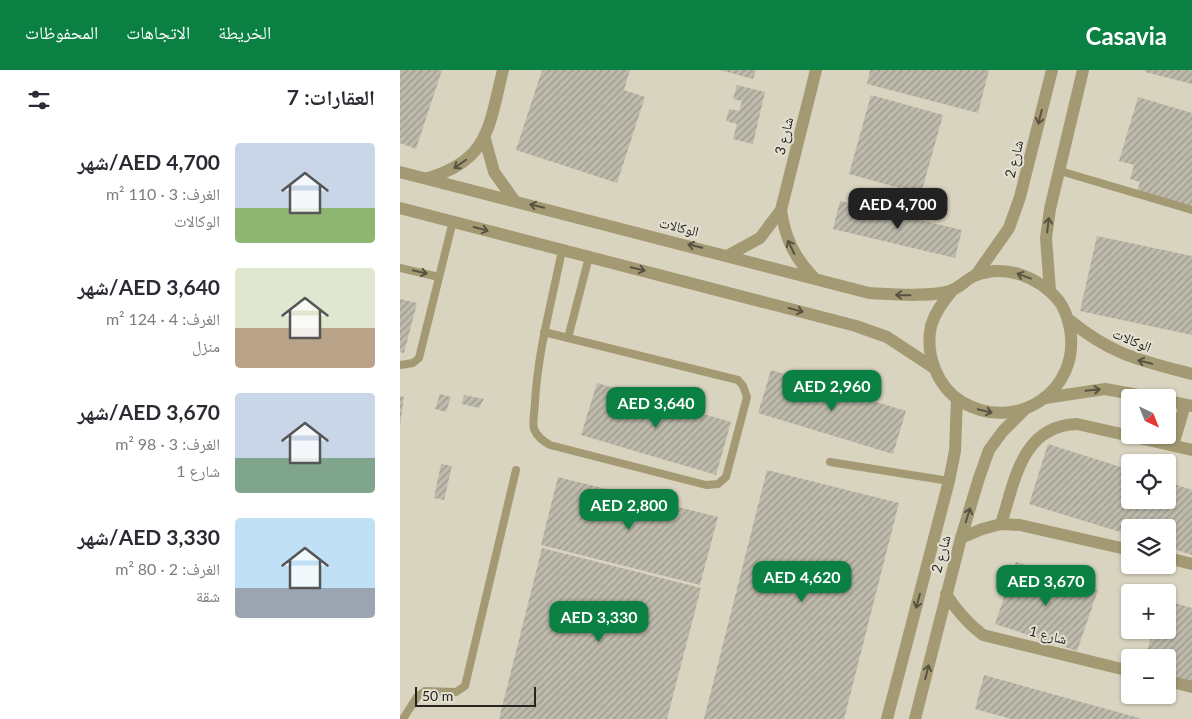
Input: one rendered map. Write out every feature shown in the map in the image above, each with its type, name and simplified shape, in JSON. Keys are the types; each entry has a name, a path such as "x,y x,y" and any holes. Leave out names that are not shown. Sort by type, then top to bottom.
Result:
{"street":[{"path":"428,178 445,173 461,165 485,139 502,70"},
{"name":"شارع 3","path":"729,255 760,238 781,210 816,70"},
{"name":"شارع 2","path":"976,276 1009,228 1020,197 1052,70"},
{"path":"1050,291 1046,238 1050,209 1083,70"},
{"path":"1076,97 1088,70"},
{"path":"485,139 494,172 514,200"},
{"name":"الوكالات","path":"400,172 729,255 869,293 907,295 952,291"},
{"path":"400,208 856,326 887,337 934,368"},
{"name":"شارع 3","path":"781,210 784,229 790,247 800,263 814,278"},
{"path":"996,271 1016,273 1034,279 1050,291 1061,304 1068,319 1072,340 1069,362 1060,382 1045,398 1024,410 1007,413 989,413 972,408 957,399 943,385 934,368 930,347 931,326 939,307 952,291 976,276 996,271"},
{"name":"الوكالات","path":"1068,319 1111,350 1136,360 1192,374"},
{"path":"1045,398 1105,389 1121,392"},
{"name":"شارع 2","path":"887,719 949,481 954,451 957,399"},
{"path":"1173,445 1188,406 1176,402"},
{"name":"شارع 2","path":"915,719 961,538 989,450 1003,431 1024,410"},
{"path":"1001,524 1026,451 1035,439 1062,424 1077,424 1192,450"},
{"path":"961,538 982,529 1001,524 1020,525 1121,548"},
{"path":"1176,560 1192,564"},
{"name":"شارع 1","path":"946,594 957,612 983,635 1121,669"},
{"path":"1176,682 1192,687"}],"lane":[{"path":"1060,171 1192,210"},
{"path":"400,364 413,363 419,358 453,222"},
{"path":"544,332 738,380 743,386 747,398 726,477 718,484 706,485 550,445 540,439 534,428 537,366 544,332 562,250"},
{"path":"568,338 589,257"},
{"path":"400,268 439,277"},
{"path":"830,462 949,481"},
{"path":"403,719 417,697 425,691 456,692 466,686 516,470"}],"shaded area":[{"path":"400,70 1192,70 1192,719 400,719"}],"building":[{"path":"400,70 442,70 416,149 400,143"},
{"path":"542,70 630,70 624,90 645,97 617,183 516,150"},
{"path":"720,70 756,70 753,79"},
{"path":"870,70 989,70 978,113 867,84"},
{"path":"1145,70 1192,70 1192,84 1145,72"},
{"path":"737,85 765,92 753,144 733,139 737,124 726,121 729,109 739,111 742,101 733,99"},
{"path":"871,95 943,115 921,194 849,174"},
{"path":"1138,97 1192,113 1192,207 1137,191 1140,182 1130,179 1134,165 1119,161"},
{"path":"840,201 962,230 955,258 833,229"},
{"path":"1097,236 1192,256 1192,335 1080,311"},
{"path":"400,299 417,303 404,353 400,352"},
{"path":"771,370 906,411 893,454 758,413"},
{"path":"597,383 731,422 716,475 581,435"},
{"path":"440,394 451,397 446,412 435,409"},
{"path":"464,395 484,399 479,408 462,404"},
{"path":"400,396 404,397 400,425"},
{"path":"1048,444 1121,467 1121,509 1176,509 1176,485 1192,490 1192,555 1176,550 1176,519 1121,519 1121,532 1029,504"},
{"path":"441,464 452,466 444,500 434,498"},
{"path":"767,470 899,503 844,719 704,719"},
{"path":"558,477 718,517 700,585 541,545"},
{"path":"542,548 701,588 667,719 499,719"},
{"path":"1016,562 1098,590 1077,651 995,624"},
{"path":"1176,603 1192,608 1192,682 1176,680 1176,649 1148,649 1150,639 1176,639"},
{"path":"984,675 1139,719 1011,719 975,709"}]}
